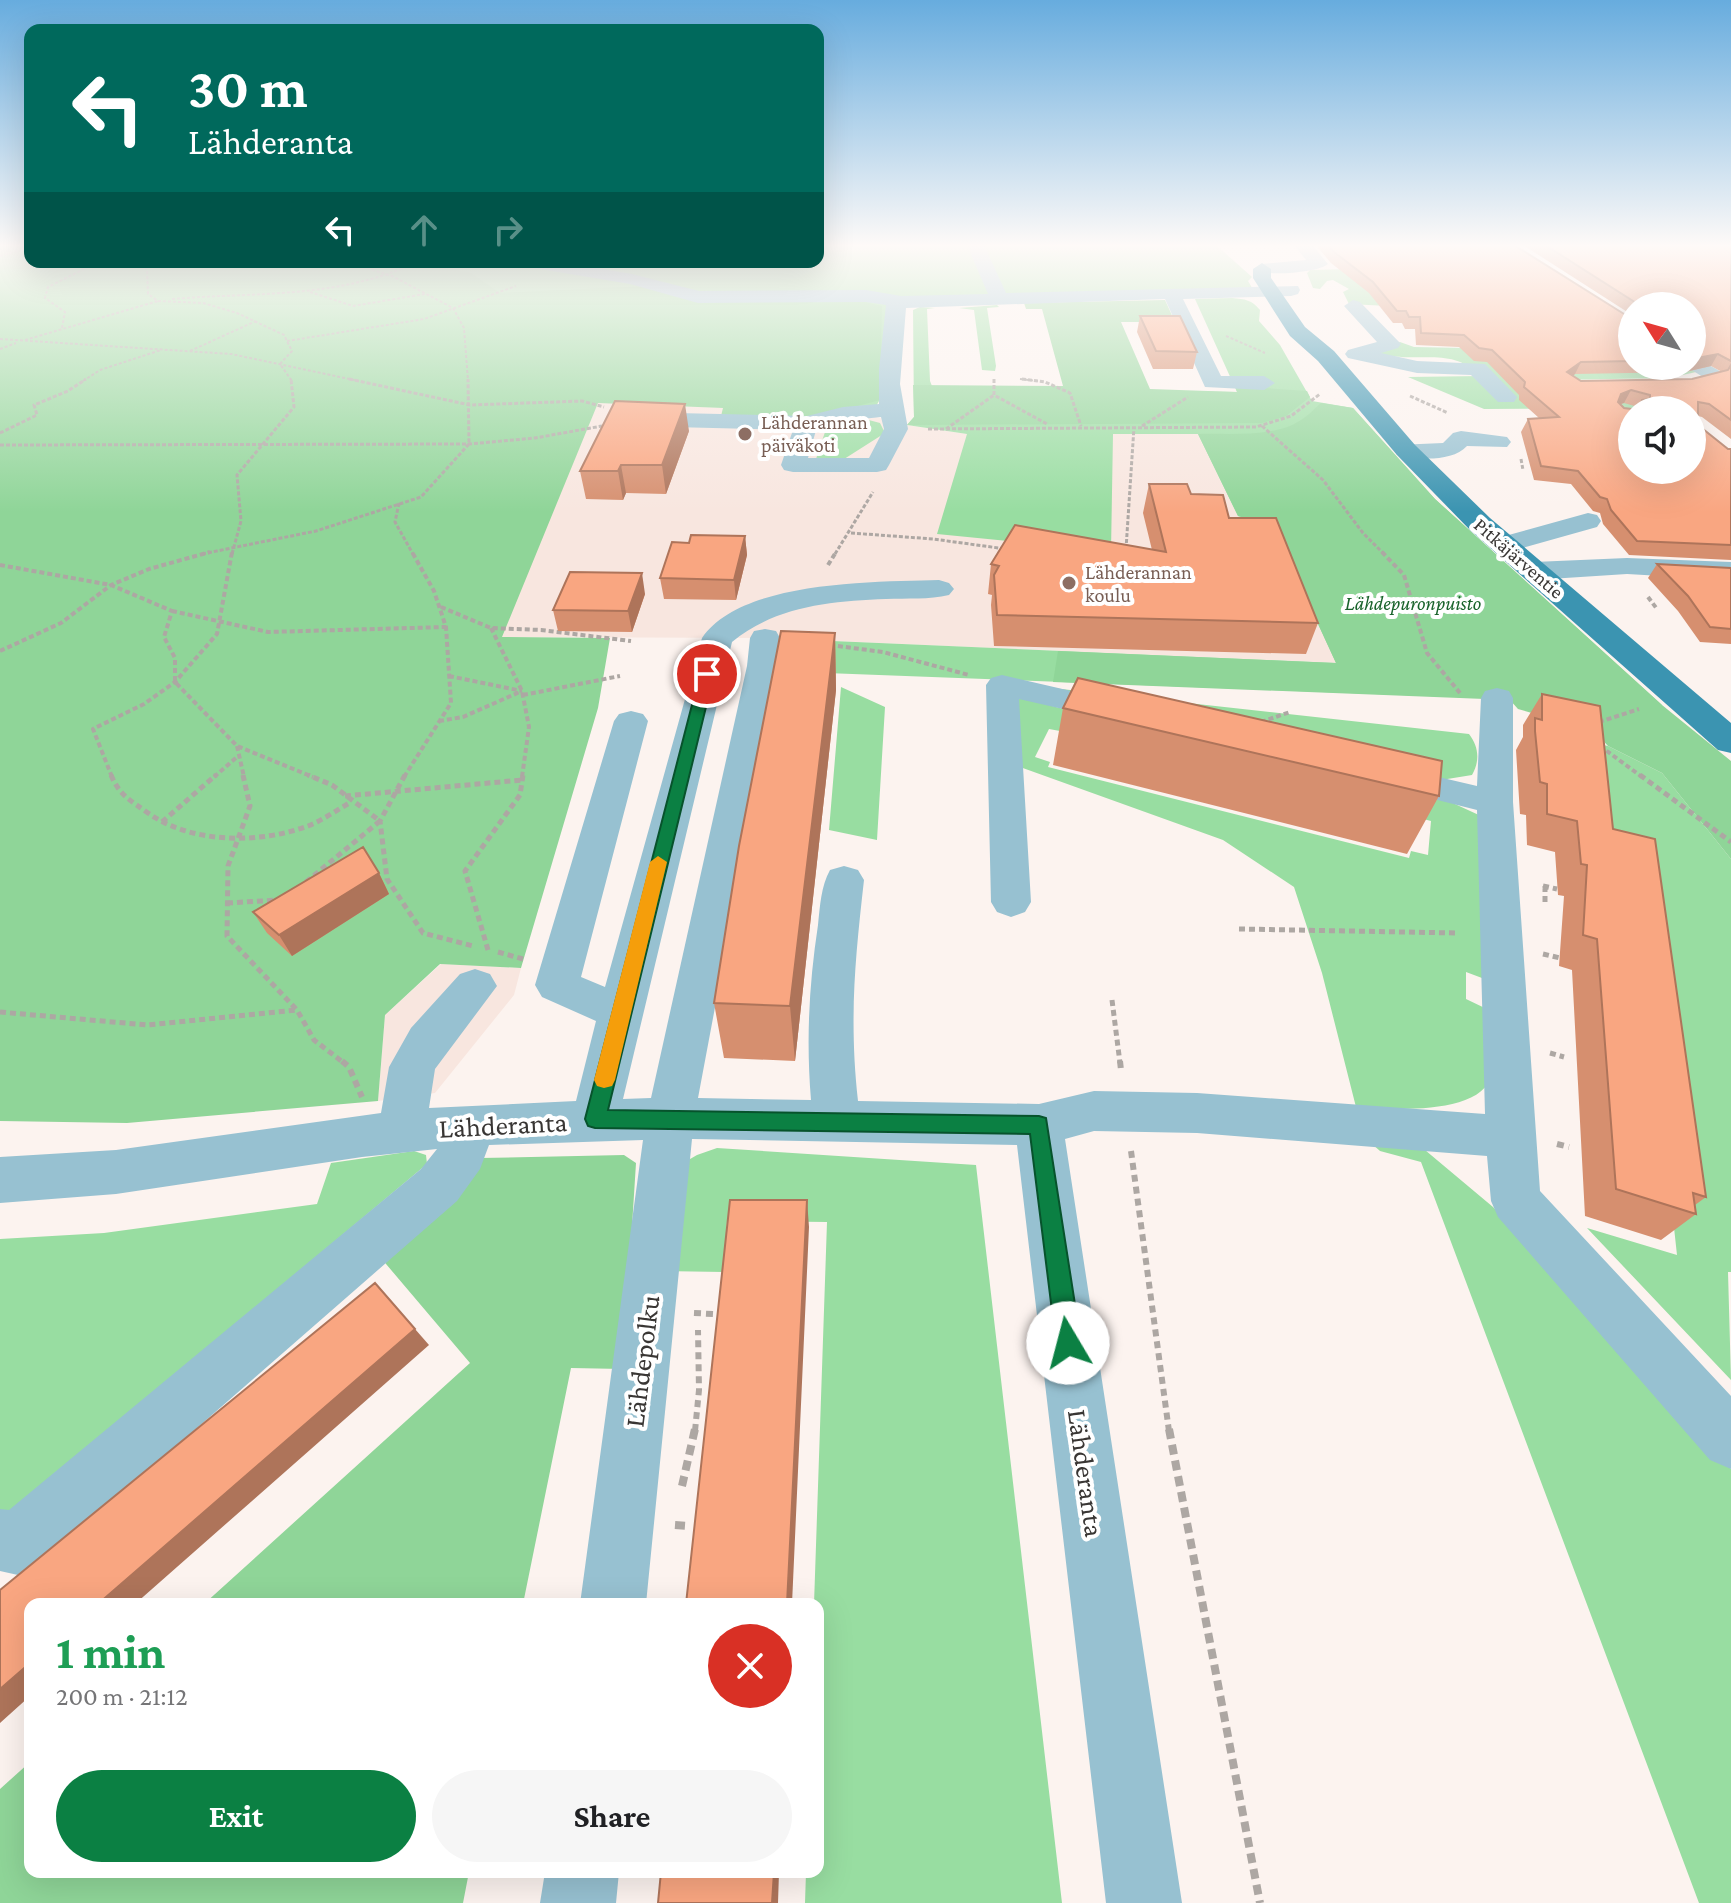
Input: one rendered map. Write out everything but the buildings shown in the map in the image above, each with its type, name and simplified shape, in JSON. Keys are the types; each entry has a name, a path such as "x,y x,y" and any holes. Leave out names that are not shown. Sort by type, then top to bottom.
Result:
{"main road":[{"name":"Pitkäjärventie","path":"1300,334 1314,349 1326,356 1406,450 1504,545 1731,742"},
{"name":"Pitkäjärventie","path":"1318,334 1329,351 1326,356"}],"street":[{"path":"807,423 793,465 877,465 893,420 894,334"},
{"path":"1190,334 1213,382 1264,383"},
{"path":"1326,356 1379,350 1391,344 1381,334"},
{"path":"1355,354 1417,367 1477,369 1506,397"},
{"path":"625,419 807,423 843,414 893,420"},
{"path":"1406,450 1450,450 1461,438 1499,442"},
{"path":"1504,545 1588,521"},
{"path":"1534,571 1627,566 1731,571"},
{"path":"595,1119 717,638 757,612 806,598 939,589"},
{"name":"Lähdepolku","path":"614,1598 670,1118 763,666 765,638"},
{"path":"1011,902 1002,685 1159,722"},
{"path":"1497,705 1495,802 1510,1137 1516,1201 1731,1439"},
{"path":"620,1013 557,985 631,721"},
{"path":"1345,766 1495,802"},
{"path":"835,1120 836,1094 829,1056 830,1002 844,880"},
{"path":"382,1134 427,1041 481,968"},
{"path":"1039,1125 1094,1111 1330,1122 1510,1137"},
{"name":"Lähderanta","path":"0,1180 116,1172 382,1134 469,1125 670,1118 1039,1125 1144,1903"},
{"path":"6,1547 439,1185 463,1154 469,1125"},
{"path":"578,1903 581,1878"}],"path":[{"path":"0,349 43,334"},
{"path":"189,351 227,334"},
{"path":"280,364 292,351 282,334"},
{"path":"287,341 334,334"},
{"path":"0,651 61,623 111,585 149,569 233,546 316,531 421,497 469,444 470,405 464,334"},
{"path":"1219,334 1274,356"},
{"path":"0,339 231,354 470,405 582,401 626,413 625,419"},
{"path":"0,433 37,415 34,405 68,391 100,370 164,349"},
{"path":"280,364 292,381 294,407 237,475 241,521 233,546 217,634 175,682 144,704 93,729 118,792 161,822 204,836 237,840 307,826 351,802"},
{"path":"994,379 994,395"},
{"path":"1020,379 1045,382 1070,393 1081,426"},
{"path":"1141,427 1213,382"},
{"path":"893,420 946,429 1262,426 1293,417 1322,393"},
{"path":"1402,393 1432,408 1456,415"},
{"path":"946,429 994,395"},
{"path":"994,395 1022,413 1052,426"},
{"path":"1262,426 1323,480 1363,533 1404,575 1427,653 1464,698 1497,705"},
{"path":"1126,553 1134,427"},
{"path":"0,445 469,444 535,438 588,428"},
{"path":"806,598 851,533 879,482 877,465"},
{"path":"296,890 380,821 418,751 451,703 446,627 441,606 395,522 399,503"},
{"path":"851,533 933,539 1020,551"},
{"path":"0,565 111,585 172,611 268,632 446,627"},
{"path":"441,606 491,628 541,630 631,641"},
{"path":"172,611 164,637 175,658 175,682 237,746 332,785 380,821 387,879 423,933 481,968 524,959"},
{"path":"481,968 465,871 520,795 529,727 522,693 491,628"},
{"path":"765,638 883,652 1002,685"},
{"path":"449,676 522,693"},
{"path":"439,721 463,717 522,693 620,676"},
{"path":"1596,723 1677,695"},
{"path":"1251,726 1290,712"},
{"path":"1591,736 1731,842"},
{"path":"237,746 250,806 228,866 227,936 297,1010 314,1040 349,1067 367,1110 382,1134"},
{"path":"161,822 238,756"},
{"path":"345,796 522,780"},
{"path":"227,903 284,900"},
{"path":"1239,929 1502,934"},
{"path":"1112,1000 1175,1472 1260,1903"},
{"path":"0,1012 147,1025 297,1010"},
{"path":"679,1498 695,1444 702,1376 696,1313"},
{"path":"671,1525 675,1512"}],"shaded area":[{"path":"598,402 868,415 907,425 967,434 1198,434 1238,516 1273,526 1337,663 765,638 501,637"},
{"path":"441,964 521,968 514,995 435,1093 378,1101 385,1015"}],"green space":[{"path":"0,334 881,334 880,400 810,419 721,416 723,408 598,403 502,637 610,638 598,708 521,968 440,964 385,1015 378,1101 127,1123 0,1121"},
{"path":"567,334 896,334 889,383 874,410 724,408"},
{"name":"Lähdepuronpuisto","path":"913,334 928,334 932,386 1237,392 1211,334 1270,334 1280,345 1312,401 1353,408 1435,499 1662,705 773,671 786,639 1336,663 1273,526 1238,516 1198,434 1113,434 1111,551 937,534 967,434 907,425 914,417"},
{"path":"977,334 991,334 995,371 982,370"},
{"path":"1049,334 1126,334 1150,389 1237,392 1235,386 1307,391 1310,397 1286,416 1262,423 907,425 914,417 913,385 1063,386"},
{"path":"1453,334 1539,334 1618,361 1618,379 1553,380 1655,396 1618,396 1618,408 1484,409 1408,377 1480,376 1469,366 1444,358 1390,356 1375,352 1400,342 1414,347 1467,348"},
{"name":"Lähdepuronpuisto","path":"1321,403 1353,408 1435,499 1662,705 1731,761 1731,859 1662,773 1608,746 1594,731 1518,709 1510,700 1053,682 1058,651 1336,663 1273,526 1238,516 1198,434 1278,430 1301,420"},
{"path":"1706,404 1731,408 1706,408"},
{"path":"840,418 880,423 885,433 841,461 815,462 826,429 819,425"},
{"path":"1034,686 1469,734 1476,749 1476,765 1472,775 1435,781"},
{"path":"841,687 885,707 877,840 829,830"},
{"path":"1008,694 1108,721 1060,731 1049,729 1035,757 1050,762 1048,767 1409,858 1411,851 1428,855 1431,821 1380,808 1444,799 1481,816 1490,981 1466,972 1466,999 1491,1011 1493,1066 1485,1087 1472,1097 1454,1104 1411,1109 1356,1107 1322,973 1294,887 1223,840 1020,767"},
{"path":"1585,741 1608,746 1662,773 1731,859 1731,1272 1728,1272 1731,1380 1587,1228 1677,1255 1635,869 1594,859"},
{"path":"1371,1143 1425,1150 1493,1207 1731,1469 1731,1903 1699,1903 1421,1162 1380,1151"},
{"path":"717,1148 976,1165 1062,1903 805,1903 806,1878 824,1878 824,1598 814,1598 827,1222 727,1221 724,1272 661,1271 678,1166"},
{"path":"414,1151 426,1155 427,1164 10,1513 0,1512 0,1239 104,1233 317,1204 331,1163"},
{"path":"624,1155 636,1163 623,1369 571,1368 524,1598 211,1598 470,1363 375,1251 480,1158"},
{"path":"24,1767 24,1878 468,1878 463,1903 0,1903 0,1789"}],"slow traffic":[{"path":"604,1080 658,862"}],"place":[{"name":"Lähderannan päiväkoti","path":"745,434"},
{"name":"Lähderannan koulu","path":"1069,583"}],"route":[{"path":"707,674 595,1119 1039,1125 1068,1343"}]}
